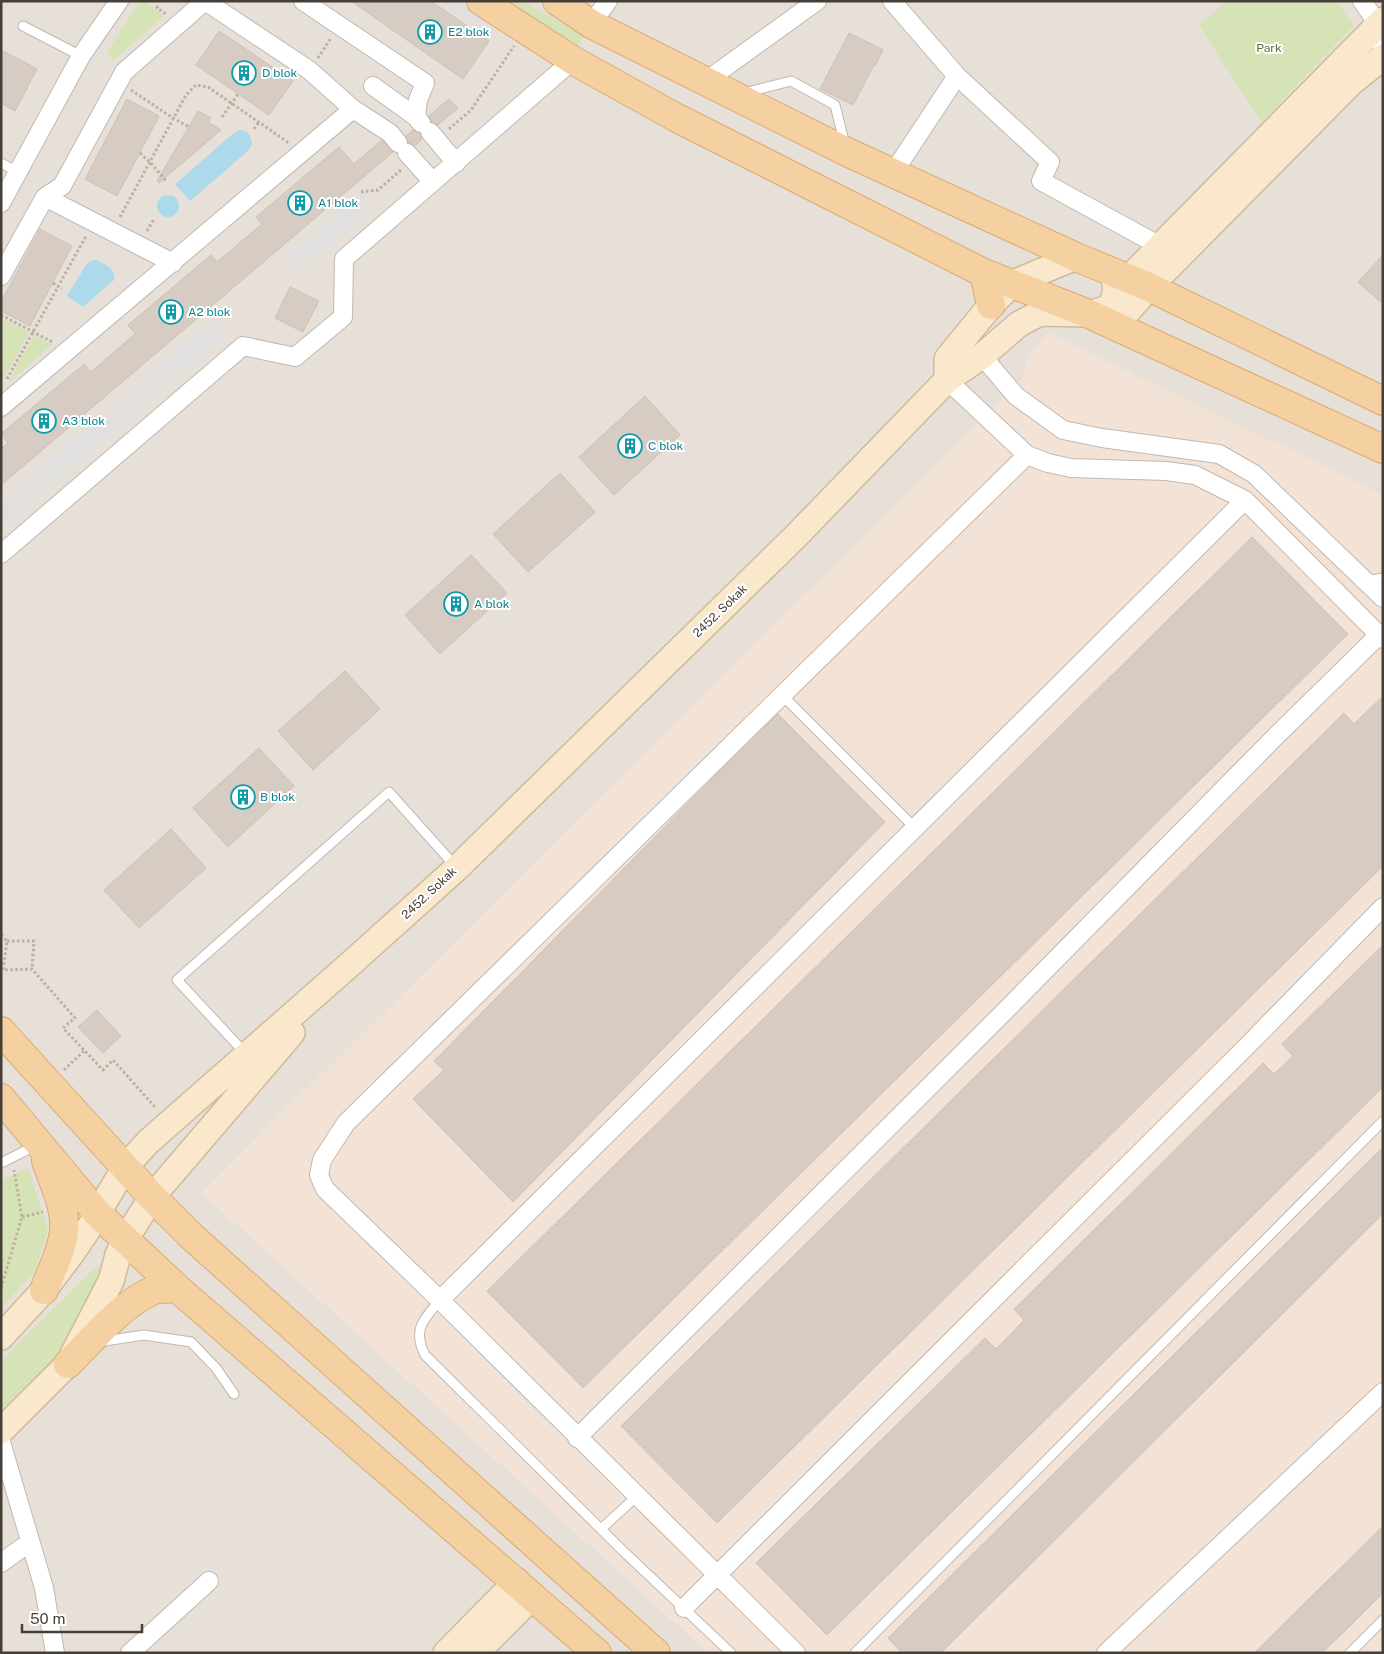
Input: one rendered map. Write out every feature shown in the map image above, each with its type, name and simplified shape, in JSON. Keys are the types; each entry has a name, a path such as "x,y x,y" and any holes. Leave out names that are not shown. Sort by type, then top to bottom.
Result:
{"main road":[{"path":"481,1 574,61 677,118 984,273 1089,314 1383,449"},
{"path":"556,1 591,24 847,152 1076,257 1130,279 1383,401"},
{"path":"1115,326 1130,279 1381,19"},
{"path":"1089,314 1108,308 1114,299 1116,288 1130,279 1352,82 1383,58"},
{"path":"947,380 947,359 1013,283 1076,257"},
{"path":"984,273 992,305"},
{"name":"2452. Sokak","path":"1,1338 44,1290 72,1253 98,1214 125,1167 148,1142 456,868 796,536 947,380 982,356 1019,324 1040,313 1089,314"},
{"name":"2452. Sokak","path":"1,1431 68,1364 111,1281 125,1240 152,1197 348,966"},
{"path":"1,1031 152,1197 190,1235 656,1653"},
{"path":"1,1098 98,1214 125,1240 177,1288 598,1653"},
{"path":"40,1143 63,1211 64,1230 56,1260 44,1290"},
{"path":"68,1364 115,1317 135,1301 156,1290 177,1288"},
{"path":"446,1653 525,1589"},
{"path":"476,1653 525,1589"}],"street":[{"path":"1,203 81,56 119,1"},
{"path":"1,276 45,197 62,186 124,72 205,1 309,70 353,109 390,133 433,182"},
{"path":"303,1 425,83 418,100 422,124"},
{"path":"591,24 608,1"},
{"path":"706,81 817,1"},
{"path":"892,1 957,76 1050,162 1041,182 1160,246"},
{"path":"1362,1 1381,19 1383,52"},
{"path":"1,554 243,346 295,356 343,317 344,259 574,61"},
{"path":"892,173 957,76"},
{"path":"373,86 422,124 456,163"},
{"path":"1,408 353,109"},
{"path":"45,197 173,263"},
{"path":"982,356 1016,396 1063,430 1102,438 1219,454 1254,474 1383,598"},
{"path":"577,1438 1001,1015 1267,745 1381,637 1245,500 1195,475 1166,470 1071,468 1027,456 947,380"},
{"path":"796,1653 577,1438 440,1300 325,1189 319,1175 322,1160 346,1123 1027,456"},
{"path":"440,1300 1245,500"},
{"path":"684,1608 1250,1043 1383,907"},
{"path":"1106,1653 1383,1392"},
{"path":"1,1442 44,1588 55,1653"},
{"path":"1,1563 30,1542"},
{"path":"130,1653 208,1581"}],"lane":[{"path":"23,26 81,56"},
{"path":"734,96 791,81 835,105 847,152"},
{"path":"1,163 18,172"},
{"path":"1365,581 1383,578"},
{"path":"782,695 915,828"},
{"path":"247,1055 177,980 389,792 456,868"},
{"path":"855,1653 1383,1121"},
{"path":"1,1163 40,1143"},
{"path":"440,1300 421,1323 419,1339 426,1355 601,1529 731,1653"},
{"path":"88,1344 144,1335 191,1342 216,1368 234,1394"},
{"path":"601,1529 637,1496"},
{"path":"1350,1653 1383,1620"}],"path":[{"path":"309,70 339,25"},
{"path":"119,80 172,118 189,127"},
{"path":"113,231 172,118 186,94 196,85 208,87 303,151"},
{"path":"222,117 238,94"},
{"path":"254,129 259,122"},
{"path":"140,153 167,182"},
{"path":"147,231 154,218"},
{"path":"6,382 92,221"},
{"path":"53,283 62,290"},
{"path":"1,315 69,350"},
{"path":"1,935 7,941 34,941 32,969 76,1018 64,1028 103,1070 113,1060 156,1108"},
{"path":"7,941 2,971 32,969"},
{"path":"60,1074 85,1050"},
{"path":"1,1288 22,1217 12,1158"}],"shaded area":[{"path":"1,1 1383,1 1383,1653 1,1653"},
{"path":"439,1 461,1 499,27 492,37"},
{"path":"361,192 373,207 297,272 285,257"},
{"path":"215,317 228,333 1,528 1,501"},
{"path":"1049,333 1383,495 1383,1653 708,1653 202,1193 1023,378 1025,365 1033,350"}],"green space":[{"path":"140,1 144,1 164,16 113,61 107,52"},
{"path":"497,1 523,1 583,36 575,50"},
{"name":"Park","path":"1228,1 1337,1 1354,26 1261,122 1199,25"},
{"path":"1,318 29,333 1,383"},
{"path":"34,335 52,345 8,383"},
{"path":"28,1168 48,1230 35,1272 1,1308 1,1180"},
{"path":"96,1267 107,1269 55,1359 1,1413 1,1361"}],"water":[{"path":"240,130 246,131 250,136 252,144 249,150 190,201 175,184 234,133"},
{"path":"168,195 178,202 179,206 172,216 168,217 158,210 157,206 164,196"},
{"path":"96,260 111,269 114,280 83,307 67,296 86,265 90,261"}],"building":[{"name":"E2 blok","path":"351,1 431,1 489,41 463,79"},
{"name":"D blok","path":"219,31 293,81 269,115 196,65"},
{"path":"849,33 883,50 853,105 820,89"},
{"path":"1,50 37,69 15,111 1,103"},
{"path":"127,99 159,116 117,196 85,179"},
{"path":"449,99 458,108 438,125 431,122 429,116"},
{"path":"198,111 211,118 208,122 221,130 159,183 157,181"},
{"path":"413,130 420,133 422,139 415,146 408,143 406,136"},
{"path":"382,140 393,152 1,485 1,449 8,443 1,434 84,364 91,372 135,334 128,325 211,255 217,262 262,224 256,217 339,147 354,164"},
{"path":"40,229 72,246 30,326 1,311 1,302"},
{"path":"1383,255 1383,304 1358,282"},
{"path":"290,287 319,301 303,332 275,318"},
{"name":"C blok","path":"645,396 680,435 614,495 579,457"},
{"path":"560,473 595,512 528,572 493,534"},
{"path":"1252,537 1348,634 583,1388 487,1291"},
{"name":"A blok","path":"471,555 507,593 440,654 405,615"},
{"path":"345,671 380,709 313,770 278,731"},
{"path":"1383,696 1383,866 717,1523 621,1426 1344,713 1354,724"},
{"path":"778,714 885,822 513,1202 413,1099 444,1070 434,1061"},
{"name":"B blok","path":"259,748 294,786 228,847 193,808"},
{"path":"171,829 206,868 139,928 104,890"},
{"path":"1383,945 1383,1087 827,1635 756,1563 985,1338 996,1349 1024,1320 1014,1309 1263,1063 1274,1074 1293,1056 1282,1044"},
{"path":"97,1010 121,1036 103,1053 78,1027"},
{"path":"1383,1147 1383,1214 941,1653 902,1653 888,1638"},
{"path":"1383,1526 1383,1593 1351,1625 1322,1653 1254,1653"}],"place":[{"name":"E2 blok","path":"430,32"},
{"name":"D blok","path":"244,73"},
{"name":"A1 blok","path":"300,203"},
{"name":"A2 blok","path":"171,312"},
{"name":"A3 blok","path":"44,421"},
{"name":"C blok","path":"630,446"},
{"name":"A blok","path":"456,604"},
{"name":"B blok","path":"243,797"}]}
